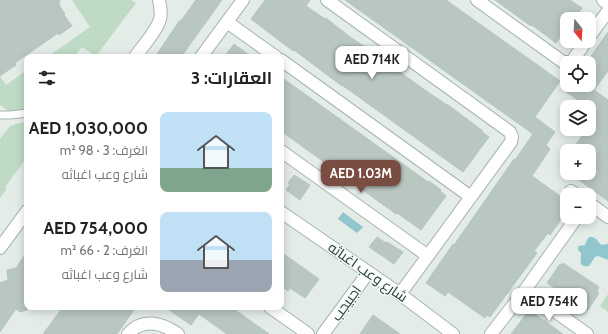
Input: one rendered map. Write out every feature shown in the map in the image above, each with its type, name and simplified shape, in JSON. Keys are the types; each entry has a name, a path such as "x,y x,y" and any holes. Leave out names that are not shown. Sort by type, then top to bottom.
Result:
{"street":[{"path":"137,54 154,32 160,19 161,9 159,0"},
{"path":"203,54 243,0"},
{"path":"326,0 510,132 512,137 511,142 400,294"},
{"path":"477,0 563,62 570,62 581,48"},
{"path":"603,0 608,4"},
{"path":"596,27 608,11"},
{"path":"227,22 272,54"},
{"path":"284,62 471,197"},
{"path":"284,153 428,256"},
{"path":"596,208 608,217"},
{"name":"شارع وعب اغباثه","path":"284,214 400,294 453,334"},
{"path":"0,248 24,215"},
{"path":"491,334 572,224"},
{"name":"اجبيجب","path":"323,334 368,273"},
{"path":"524,290 587,334"},
{"path":"274,310 308,334"},
{"path":"128,334 145,323 161,325 178,334"}],"lane":[{"path":"1,116 24,113"}],"green space":[{"path":"72,0 131,0 136,3 98,54 93,54 82,47 76,54 51,54 90,27"},
{"path":"24,72 24,113 12,112 0,105 0,76 6,85"},
{"path":"24,123 24,161 6,186 6,190 0,198 0,139 10,126"},
{"path":"608,294 608,312 600,306"}],"water":[{"path":"343,212 363,227 357,233 338,219"},
{"path":"589,237 595,238 602,245 608,244 608,260 598,256 595,257 589,266 582,265 581,253 578,250 578,247 585,245"}],"building":[{"path":"0,0 60,0 59,5 72,26 59,35 58,33 28,54 24,54 24,57 15,63 16,65 0,76"},
{"path":"196,0 222,0 183,54 157,54 180,20 181,21"},
{"path":"265,0 310,0 306,6 325,19 326,18 350,37 447,104 489,137 463,172 294,50 293,51 251,19"},
{"path":"345,0 446,0 560,81 535,117 555,132 546,145 550,149 532,176 560,196 560,221 550,235 548,233 534,251 537,253 490,317 487,315 485,318 448,292 445,296 426,283 533,134"},
{"path":"495,0 570,0 582,8 579,12 560,12 560,38 556,43 532,25 531,26"},
{"path":"608,32 608,71 596,87 596,56 591,56"},
{"path":"234,44 248,54 226,54"},
{"path":"284,79 428,182 429,181 446,196 421,230 397,213 396,214 284,133"},
{"path":"596,91 608,100 608,201 596,192 596,188 590,188 579,180 596,180 596,144 576,144 582,136 596,136 596,100 578,100 566,92"},
{"path":"294,175 310,185 300,200 286,190 290,184 288,183"},
{"path":"377,237 403,252 394,264 369,247"},
{"path":"284,254 319,279 305,298 290,288 288,291 284,288"},
{"path":"24,256 24,310 27,310 20,312 16,309 0,332 0,283 8,280 7,270 16,268"},
{"path":"563,263 599,287 597,291 599,293 588,310 547,283 560,264 562,265"},
{"path":"61,310 134,310 117,334 43,334"},
{"path":"169,310 235,310 269,334 227,334 199,314 191,325"},
{"path":"532,312 563,334 511,334 527,313 530,315"},
{"path":"373,315 400,334 360,334"}]}
